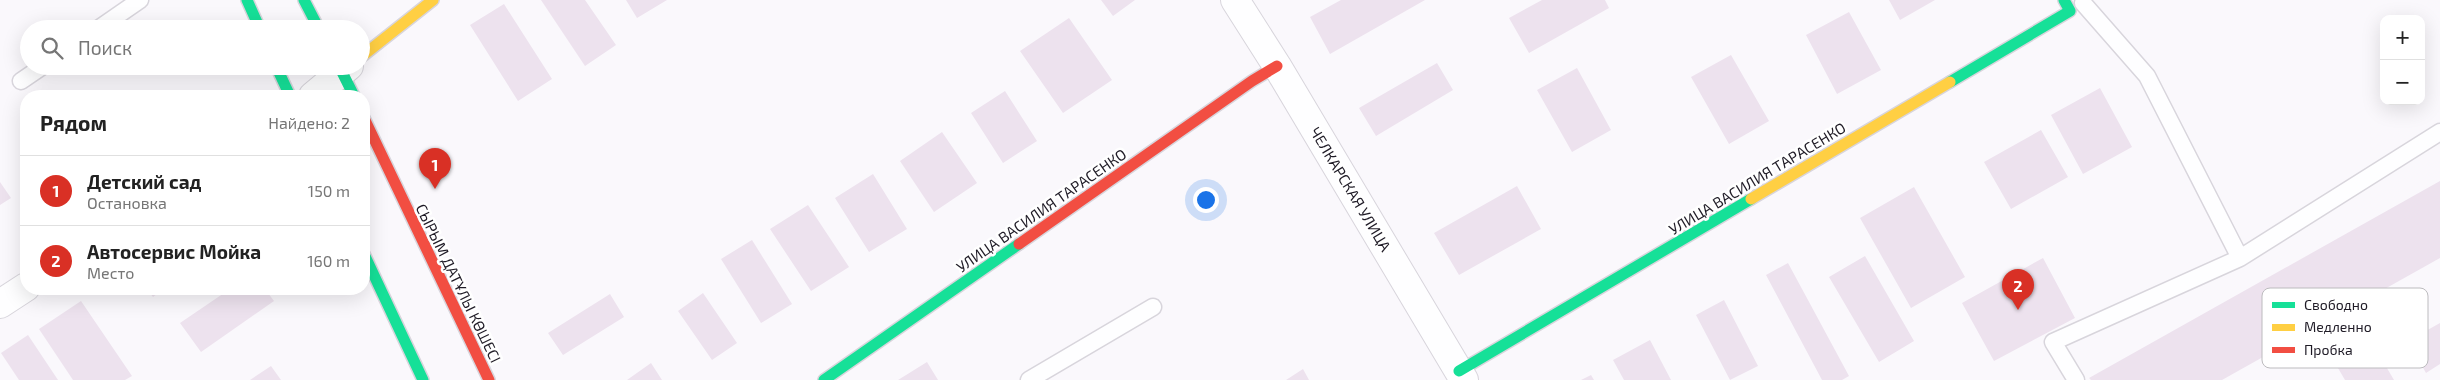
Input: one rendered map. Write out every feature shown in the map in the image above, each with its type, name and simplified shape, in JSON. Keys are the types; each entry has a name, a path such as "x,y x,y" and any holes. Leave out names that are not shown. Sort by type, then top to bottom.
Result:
{"main road":[{"path":"247,0 256,20"},
{"path":"304,0 314,20"},
{"path":"370,48 433,0"},
{"name":"УЛИЦА ВАСИЛИЯ ТАРАСЕНКО","path":"1462,376 2076,3"},
{"name":"УЛИЦА ВАСИЛИЯ ТАРАСЕНКО","path":"824,380 1244,86 1277,66"},
{"path":"280,75 287,90"},
{"path":"350,75 353,90"},
{"name":"СЫРЫМ ДАТҰЛЫ КӨШЕСІ","path":"370,131 489,380"},
{"path":"370,267 423,380"}],"street":[{"name":"ЧЕЛКАРСКАЯ УЛИЦА","path":"1234,0 1277,66 1462,376"},
{"path":"320,90 337,75"},
{"path":"0,304 20,291"}],"lane":[{"path":"111,20 140,0"},
{"path":"2076,3 2147,76 2240,258"},
{"path":"21,81 30,75"},
{"path":"2076,380 2054,342 2240,258 2440,132"},
{"path":"1029,380 1153,307"}],"building":[{"path":"541,0 585,0 616,45 585,66"},
{"path":"626,0 667,0 637,18"},
{"path":"1101,0 1135,0 1113,16"},
{"path":"1341,0 1425,0 1330,54 1310,17"},
{"path":"1542,0 1605,0 1609,8 1529,53 1509,18"},
{"path":"1889,0 1935,0 1900,20"},
{"path":"504,4 552,79 518,101 470,25"},
{"path":"1849,12 1881,70 1837,94 1806,35"},
{"path":"1069,18 1112,80 1063,113 1020,51"},
{"path":"1731,55 1769,121 1729,144 1691,77"},
{"path":"1437,63 1453,90 1376,136 1359,108"},
{"path":"1577,68 1611,130 1572,152 1537,90"},
{"path":"2100,88 2132,147 2083,174 2051,115"},
{"path":"1005,91 1037,141 1003,163 971,113"},
{"path":"2041,130 2068,177 2011,209 1984,162"},
{"path":"942,132 977,183 934,212 900,161"},
{"path":"873,174 907,229 869,252 835,198"},
{"path":"2440,181 2440,258 2386,288 2262,288 2262,358 2222,380 2091,380 2089,378"},
{"path":"0,182 11,198 0,205"},
{"path":"1517,186 1541,229 1459,275 1434,233"},
{"path":"1914,187 1965,277 1911,308 1860,218"},
{"path":"808,205 849,267 811,291 770,229"},
{"path":"752,240 792,304 761,323 721,259"},
{"path":"1865,256 1914,341 1879,362 1829,277"},
{"path":"2043,258 2075,318 1994,361 1962,303"},
{"path":"1788,263 1849,376 1842,380 1822,380 1766,275"},
{"path":"703,293 737,343 712,360 678,311"},
{"path":"610,294 624,317 563,355 548,333"},
{"path":"221,295 270,295 274,301 201,352 180,323"},
{"path":"1724,300 1758,366 1730,380 1696,315"},
{"path":"81,301 132,376 125,380 73,380 39,329"},
{"path":"2440,323 2440,364 2426,373 2423,368 2428,368 2428,330"},
{"path":"28,335 58,380 19,380 1,353"},
{"path":"1650,340 1671,380 1624,380 1613,360"},
{"path":"927,362 938,380 898,380"},
{"path":"651,363 662,380 627,380"},
{"path":"271,366 281,380 250,380"},
{"path":"2338,368 2387,368 2394,380 2345,380"},
{"path":"1303,369 1309,380 1286,380"},
{"path":"1591,375 1594,380 1581,380"}],"traffic: fast":[{"path":"247,0 256,20"},
{"path":"304,0 314,20"},
{"path":"1950,82 2070,11 2064,0"},
{"path":"280,75 287,90"},
{"path":"344,75 351,90"},
{"path":"1459,371 1751,199"},
{"path":"824,380 1019,244"},
{"path":"370,267 423,380"}],"traffic: slow":[{"path":"370,50 433,0"},
{"path":"1751,199 1950,82"}],"traffic: jam":[{"path":"1019,244 1252,81 1277,66"},
{"path":"370,131 489,380"}],"place":[{"name":"Детский сад","path":"435,189"},
{"name":"Автосервис Мойка","path":"2018,310"}]}
